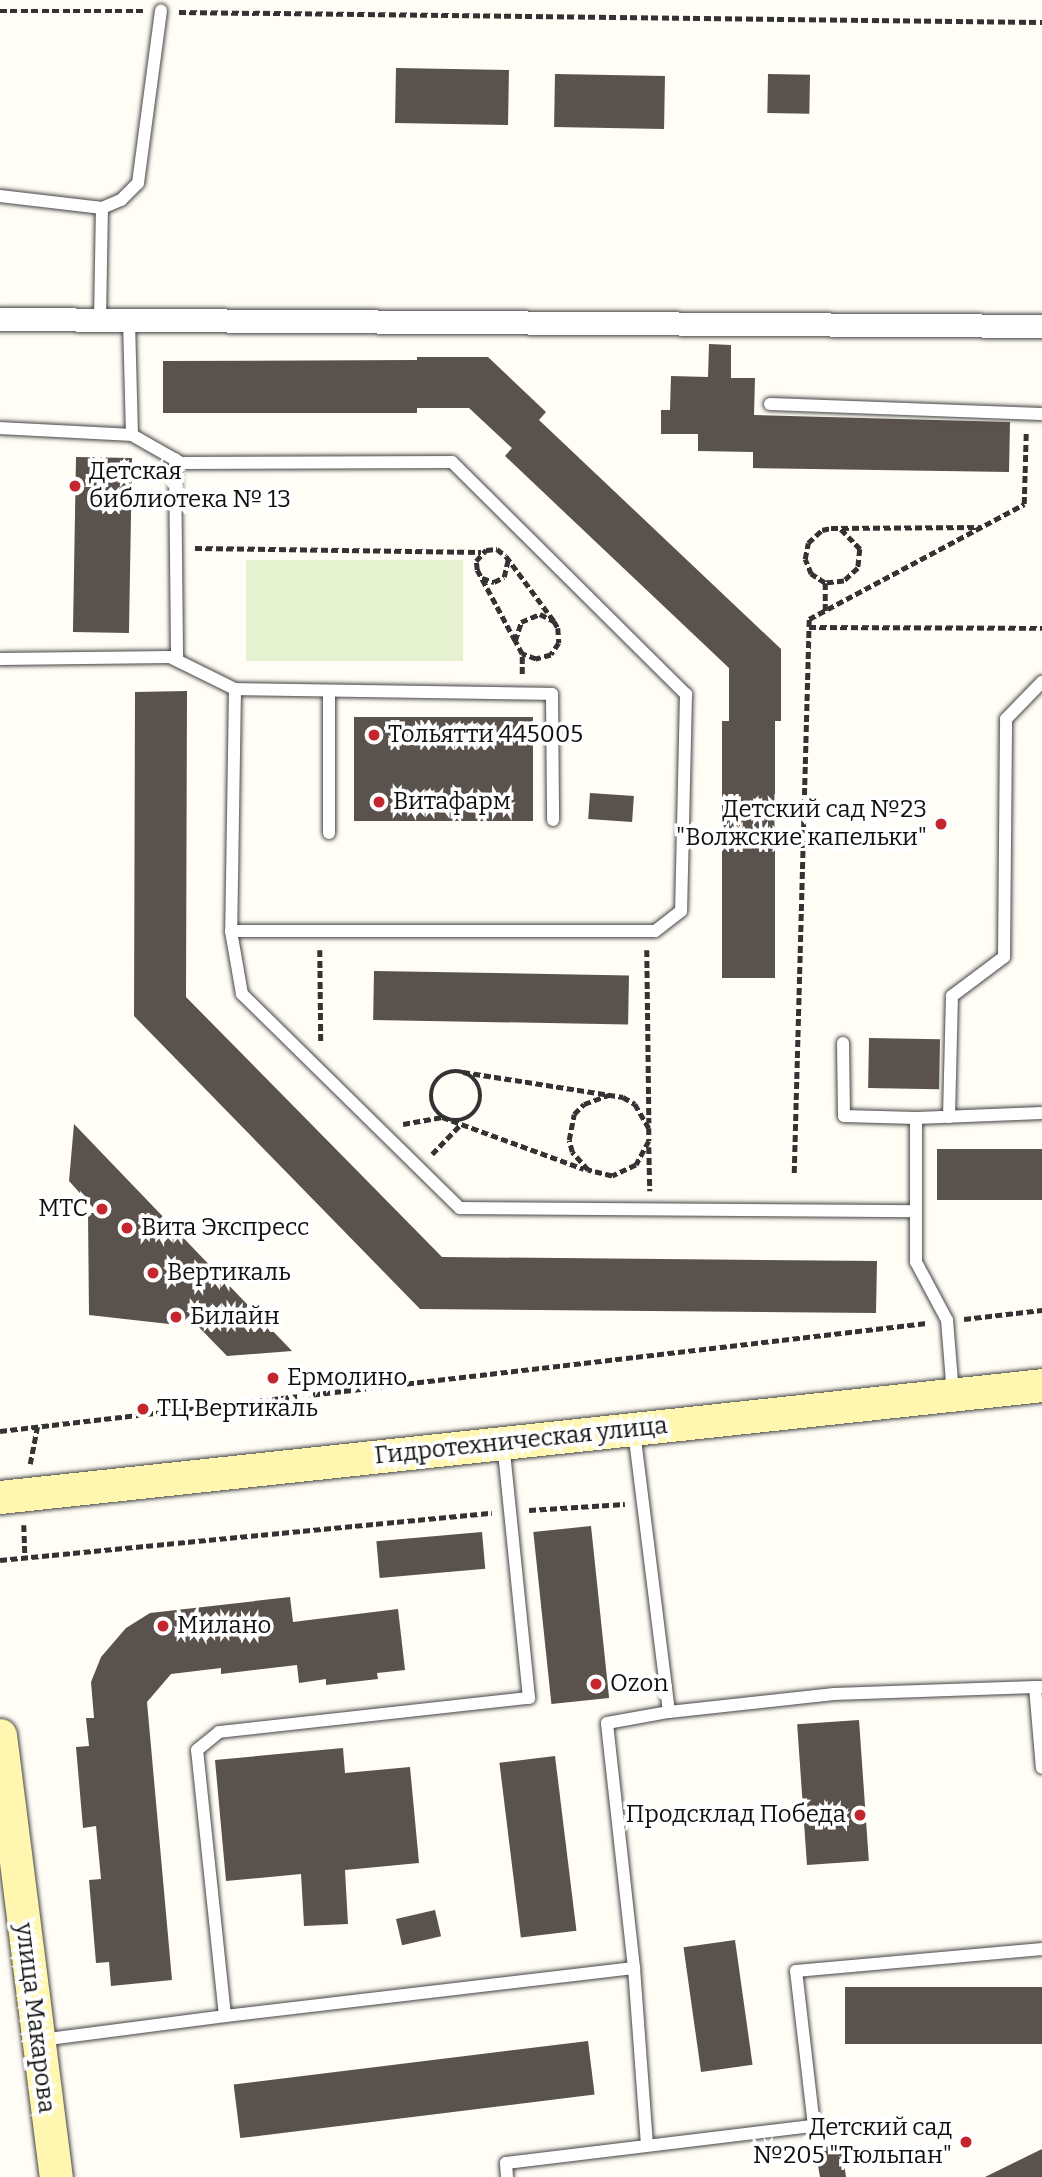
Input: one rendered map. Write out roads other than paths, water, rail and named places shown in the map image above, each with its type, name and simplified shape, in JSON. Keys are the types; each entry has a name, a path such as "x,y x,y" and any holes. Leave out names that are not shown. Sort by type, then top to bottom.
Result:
{"main road":[{"name":"Гидротехническая улица","path":"0,1497 1042,1385"},
{"name":"улица Макарова","path":"0,1735 56,2177"}],"street":[{"path":"0,319 1042,326"}],"lane":[{"path":"0,196 102,208 121,200 138,183 161,11"},
{"path":"100,320 102,208"},
{"path":"130,320 132,435"},
{"path":"770,404 1042,414"},
{"path":"0,428 132,435 181,463 452,462 686,694 681,911 655,931 231,931"},
{"path":"175,459 177,660"},
{"path":"0,659 177,660 235,689 552,694 553,820"},
{"path":"950,1117 952,996 1004,957 1006,719 1042,682"},
{"path":"235,689 231,931 242,994 460,1208 916,1211"},
{"path":"329,691 329,833"},
{"path":"843,1043 844,1116 916,1118 1042,1114"},
{"path":"916,1118 916,1262 947,1320 953,1395"},
{"path":"634,1429 669,1712"},
{"path":"226,2016 197,1750 219,1732 529,1698 503,1443"},
{"path":"647,2146 634,1968 607,1723 669,1712 834,1694 1038,1687 1042,1768"},
{"path":"507,2177 506,2162 814,2126 796,1971 1042,1949"},
{"path":"38,2040 634,1968"}],"place":[{"name":"Детская библиотека № 13","path":"75,486"},
{"name":"Тольятти 445005","path":"374,735"},
{"name":"Витафарм","path":"379,802"},
{"name":"Детский сад №23 \"Волжские капельки\"","path":"941,824"},
{"name":"МТС","path":"102,1209"},
{"name":"Вита Экспресс","path":"127,1228"},
{"name":"Вертикаль","path":"153,1273"},
{"name":"Билайн","path":"176,1317"},
{"name":"Ермолино","path":"273,1378"},
{"name":"ТЦ Вертикаль","path":"143,1409"},
{"name":"Милано","path":"163,1626"},
{"name":"Ozon","path":"596,1684"},
{"name":"Продсклад Победа","path":"860,1815"},
{"name":"Детский сад №205 \"Тюльпан\"","path":"966,2142"}]}
